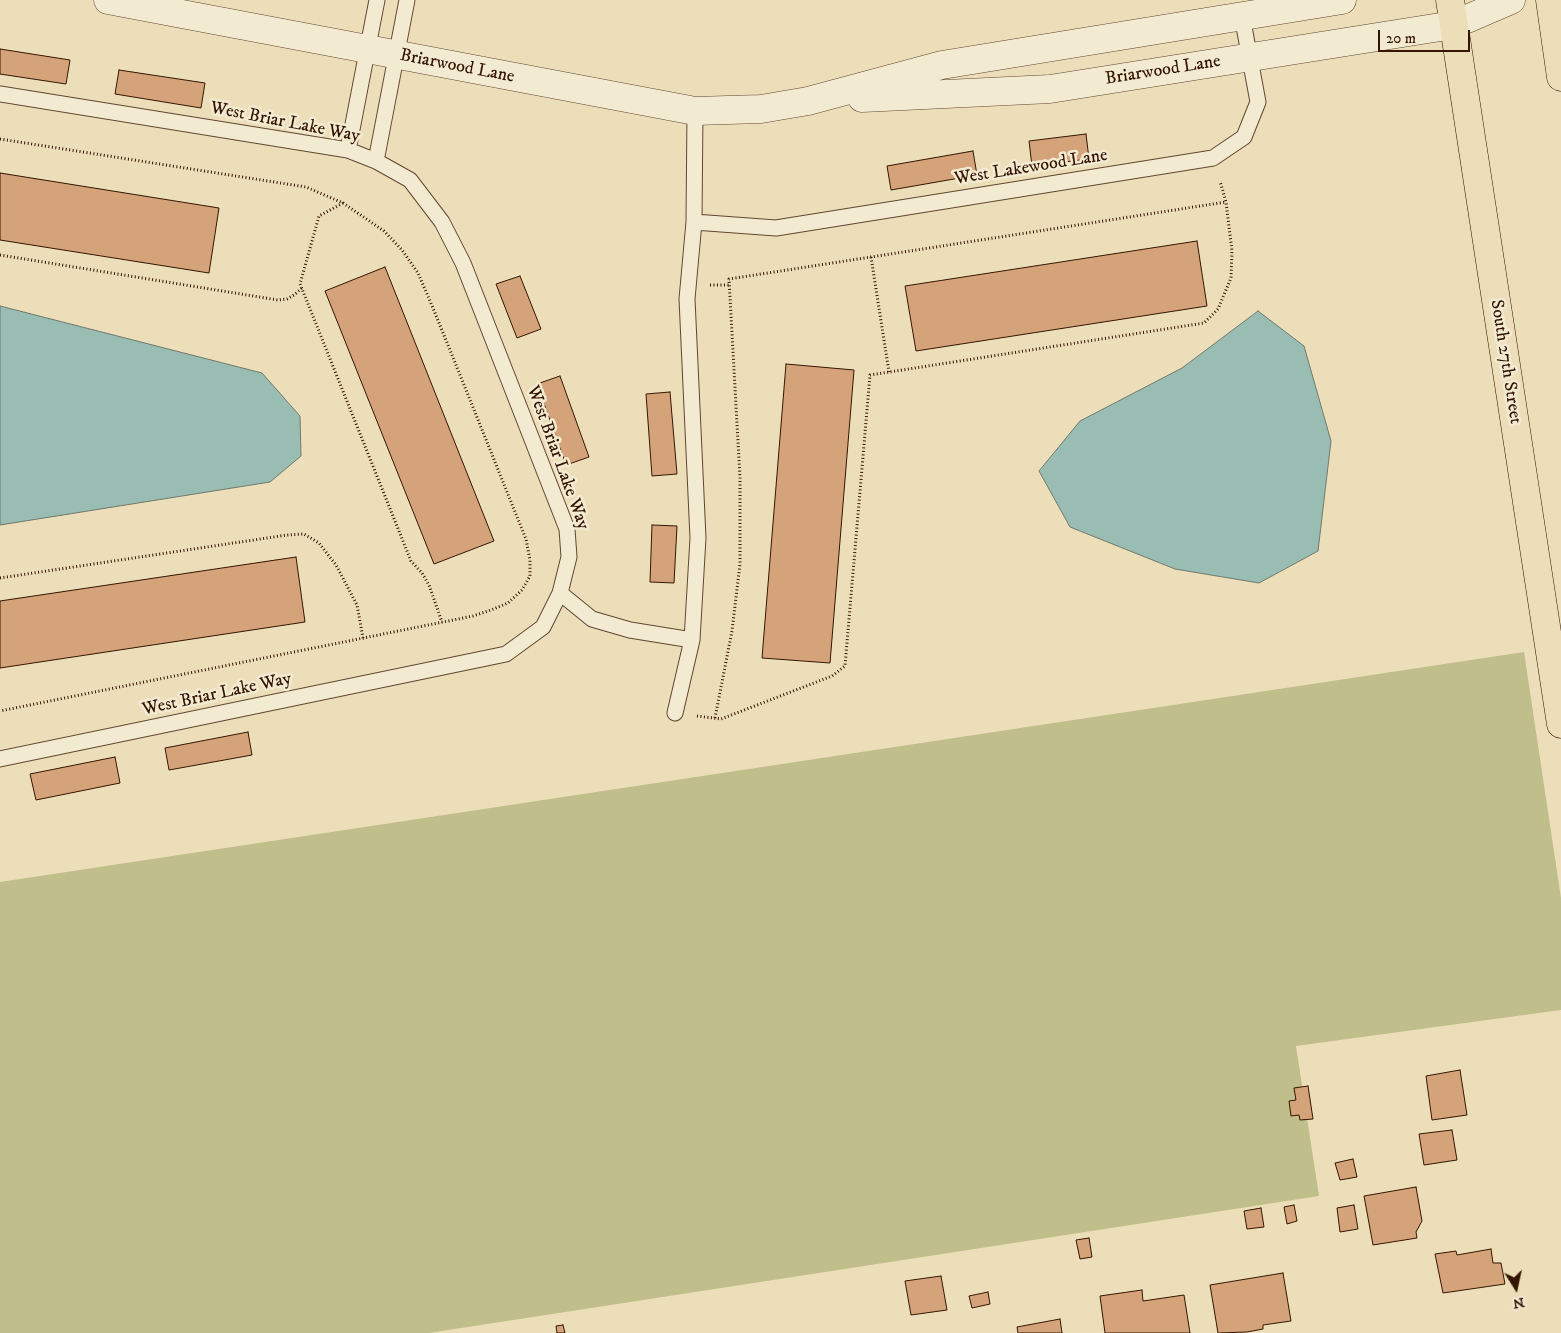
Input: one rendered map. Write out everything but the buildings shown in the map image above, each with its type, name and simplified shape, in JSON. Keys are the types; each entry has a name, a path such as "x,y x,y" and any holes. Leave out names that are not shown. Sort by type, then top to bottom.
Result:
{"main road":[{"path":"1550,0 1561,77"},
{"name":"South 27th Street","path":"1451,12 1561,724"}],"street":[{"name":"Briarwood Lane","path":"108,0 695,111 761,109 808,101 942,65 1342,0"},
{"name":"Briarwood Lane","path":"808,101 1050,89 1250,58 1511,0"}],"lane":[{"path":"348,150 378,0"},
{"path":"376,162 407,0"},
{"name":"West Lakewood Lane","path":"694,222 776,228 1213,158 1244,137 1258,102 1242,16"},
{"name":"West Briar Lake Way","path":"0,94 348,150 410,180 442,222 463,263 567,529 569,557 560,593 542,627 506,654 0,759"},
{"path":"675,713 692,640 698,538 687,299 694,222 695,111"},
{"path":"560,593 592,618 630,630 692,640"}],"path":[{"path":"0,139 306,187 343,203 384,231 402,250 418,273 526,539 530,560 530,576 522,590 508,603 491,610 442,622 0,711"},
{"path":"675,713 721,719 832,676 845,666 870,375 1204,323 1218,309 1231,278 1232,251 1226,202 1213,158"},
{"path":"715,718 732,631 740,564 740,478 729,279 1226,202"},
{"path":"343,203 319,216 300,284 411,561 422,573 429,585 442,622"},
{"path":"0,256 278,300 294,295 302,288"},
{"path":"871,257 889,372"},
{"path":"0,578 304,534 319,543 336,565 357,605 363,638"}],"shaded area":[{"path":"1524,652 1561,898 1561,1010 1296,1046 1319,1196 429,1333 0,1333 0,882"}],"water":[{"path":"0,306 262,373 300,416 301,456 270,482 0,525"},
{"path":"1258,311 1304,346 1331,441 1318,551 1259,583 1175,569 1070,527 1039,471 1080,421 1182,368"}]}
